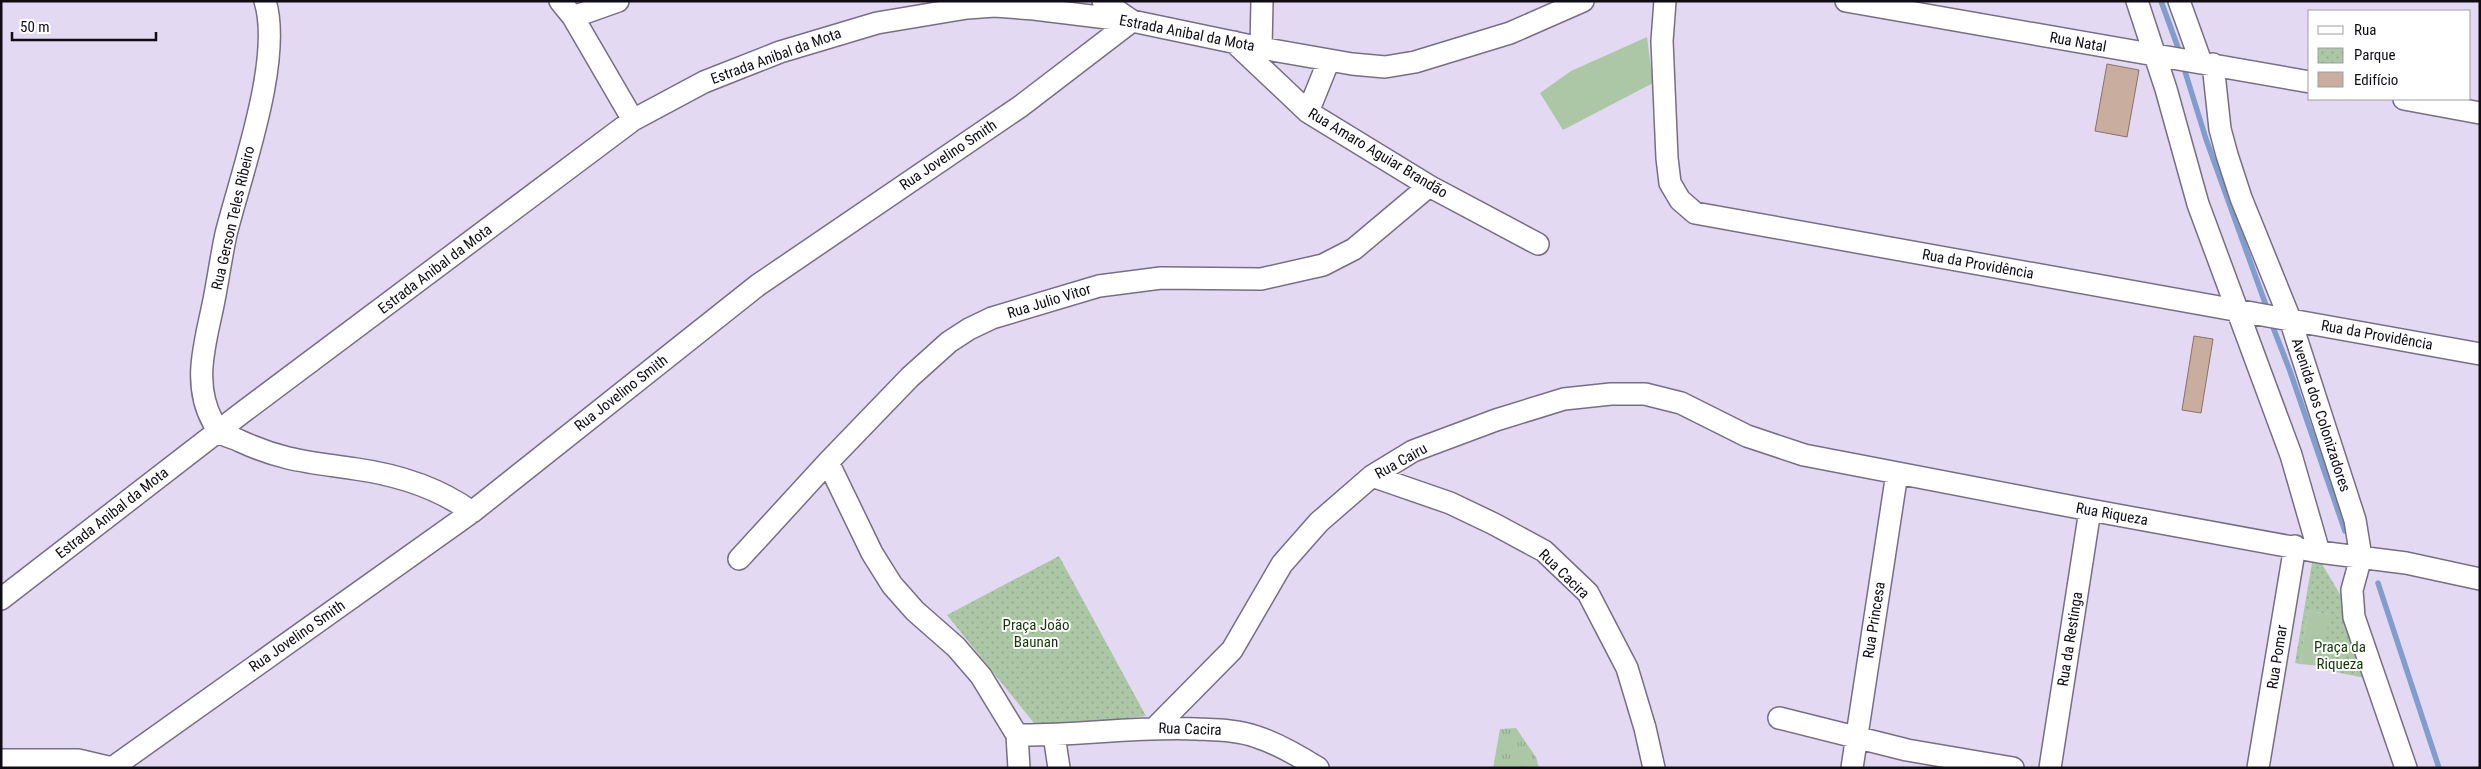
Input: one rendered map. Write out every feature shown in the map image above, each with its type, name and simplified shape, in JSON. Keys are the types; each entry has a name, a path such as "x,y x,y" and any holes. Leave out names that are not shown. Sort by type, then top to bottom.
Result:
{"street":[{"name":"Rua Gerson Teles Ribeiro","path":"219,432 204,403 201,374 226,236 251,143 269,59 265,1"},
{"path":"618,1 566,9 632,120"},
{"path":"1103,1 1132,20"},
{"path":"1261,48 1262,1"},
{"name":"Estrada Anibal da Mota","path":"1,599 632,120 704,82 780,52 876,23 927,13 995,6 1132,20 1261,48 1329,60 1385,67 1415,62 1510,33 1583,1"},
{"name":"Rua da Providência","path":"1665,1 1662,41 1667,158 1670,183 1680,200 1695,213 2480,354"},
{"name":"Rua Natal","path":"1846,1 2308,82"},
{"path":"2137,1 2160,56 2198,204 2242,310 2291,455 2319,552"},
{"name":"Avenida dos Colonizadores","path":"2179,1 2203,62 2227,155 2241,198 2355,520 2361,557 2352,590 2354,617 2406,768"},
{"name":"Rua Jovelino Smith","path":"112,768 472,512 758,285 1021,106 1132,20"},
{"name":"Rua Amaro Aguiar Brandão","path":"1232,41 1308,112 1429,186 1538,244"},
{"path":"1308,112 1329,60"},
{"path":"2409,100 2480,113"},
{"name":"Rua Julio Vitor","path":"739,560 828,462 910,377 949,342 992,318 1099,286 1161,278 1261,279 1323,265 1354,249 1429,186"},
{"name":"Rua Cairu","path":"1156,727 1232,650 1282,564 1319,522 1372,476 1413,451 1496,420 1564,399 1611,394 1646,394 1681,403 1747,436"},
{"path":"219,432 264,453 293,461 356,468 401,478 450,497 472,512"},
{"name":"Rua Riqueza","path":"1747,436 1804,455 2090,510 2295,546 2319,552 2406,564 2480,579"},
{"path":"828,462 868,544 892,585 915,611 956,647 981,676 1017,735 1019,768"},
{"name":"Rua Princesa","path":"1852,768 1897,473"},
{"name":"Rua Cacira","path":"1372,476 1450,503 1494,524 1544,552 1588,593 1627,668 1645,728 1654,768"},
{"name":"Rua da Restinga","path":"2050,768 2090,510"},
{"name":"Rua Pomar","path":"2258,768 2295,546"},
{"path":"1779,718 1856,739 1907,750 2013,768"},
{"name":"Rua Cacira","path":"1017,735 1054,735 1156,727 1229,730 1257,737 1288,750 1318,768"},
{"path":"1054,735 1059,768"},
{"path":"1,760 78,760 112,768"}],"green space":[{"path":"1647,37 1653,83 1563,130 1540,93 1571,71"},
{"name":"Praça João Baunan","path":"1059,556 1146,716 1038,728 947,615"},
{"name":"Praça da Riqueza","path":"2312,563 2322,564 2341,596 2365,678 2326,670 2321,666 2329,614 2308,611 2300,664 2295,663"},
{"path":"2308,611 2330,614 2321,666 2300,664"},
{"path":"1516,728 1536,757 1539,768 1493,768 1500,729"}],"building":[{"path":"2107,64 2139,70 2127,137 2095,131"},
{"path":"2194,336 2213,339 2201,413 2182,410"}],"waterway":[{"path":"2161,1 2180,53"},
{"path":"2183,65 2206,139 2268,311"},
{"path":"2271,322 2290,371 2345,531"},
{"path":"2378,583 2439,768"}]}
